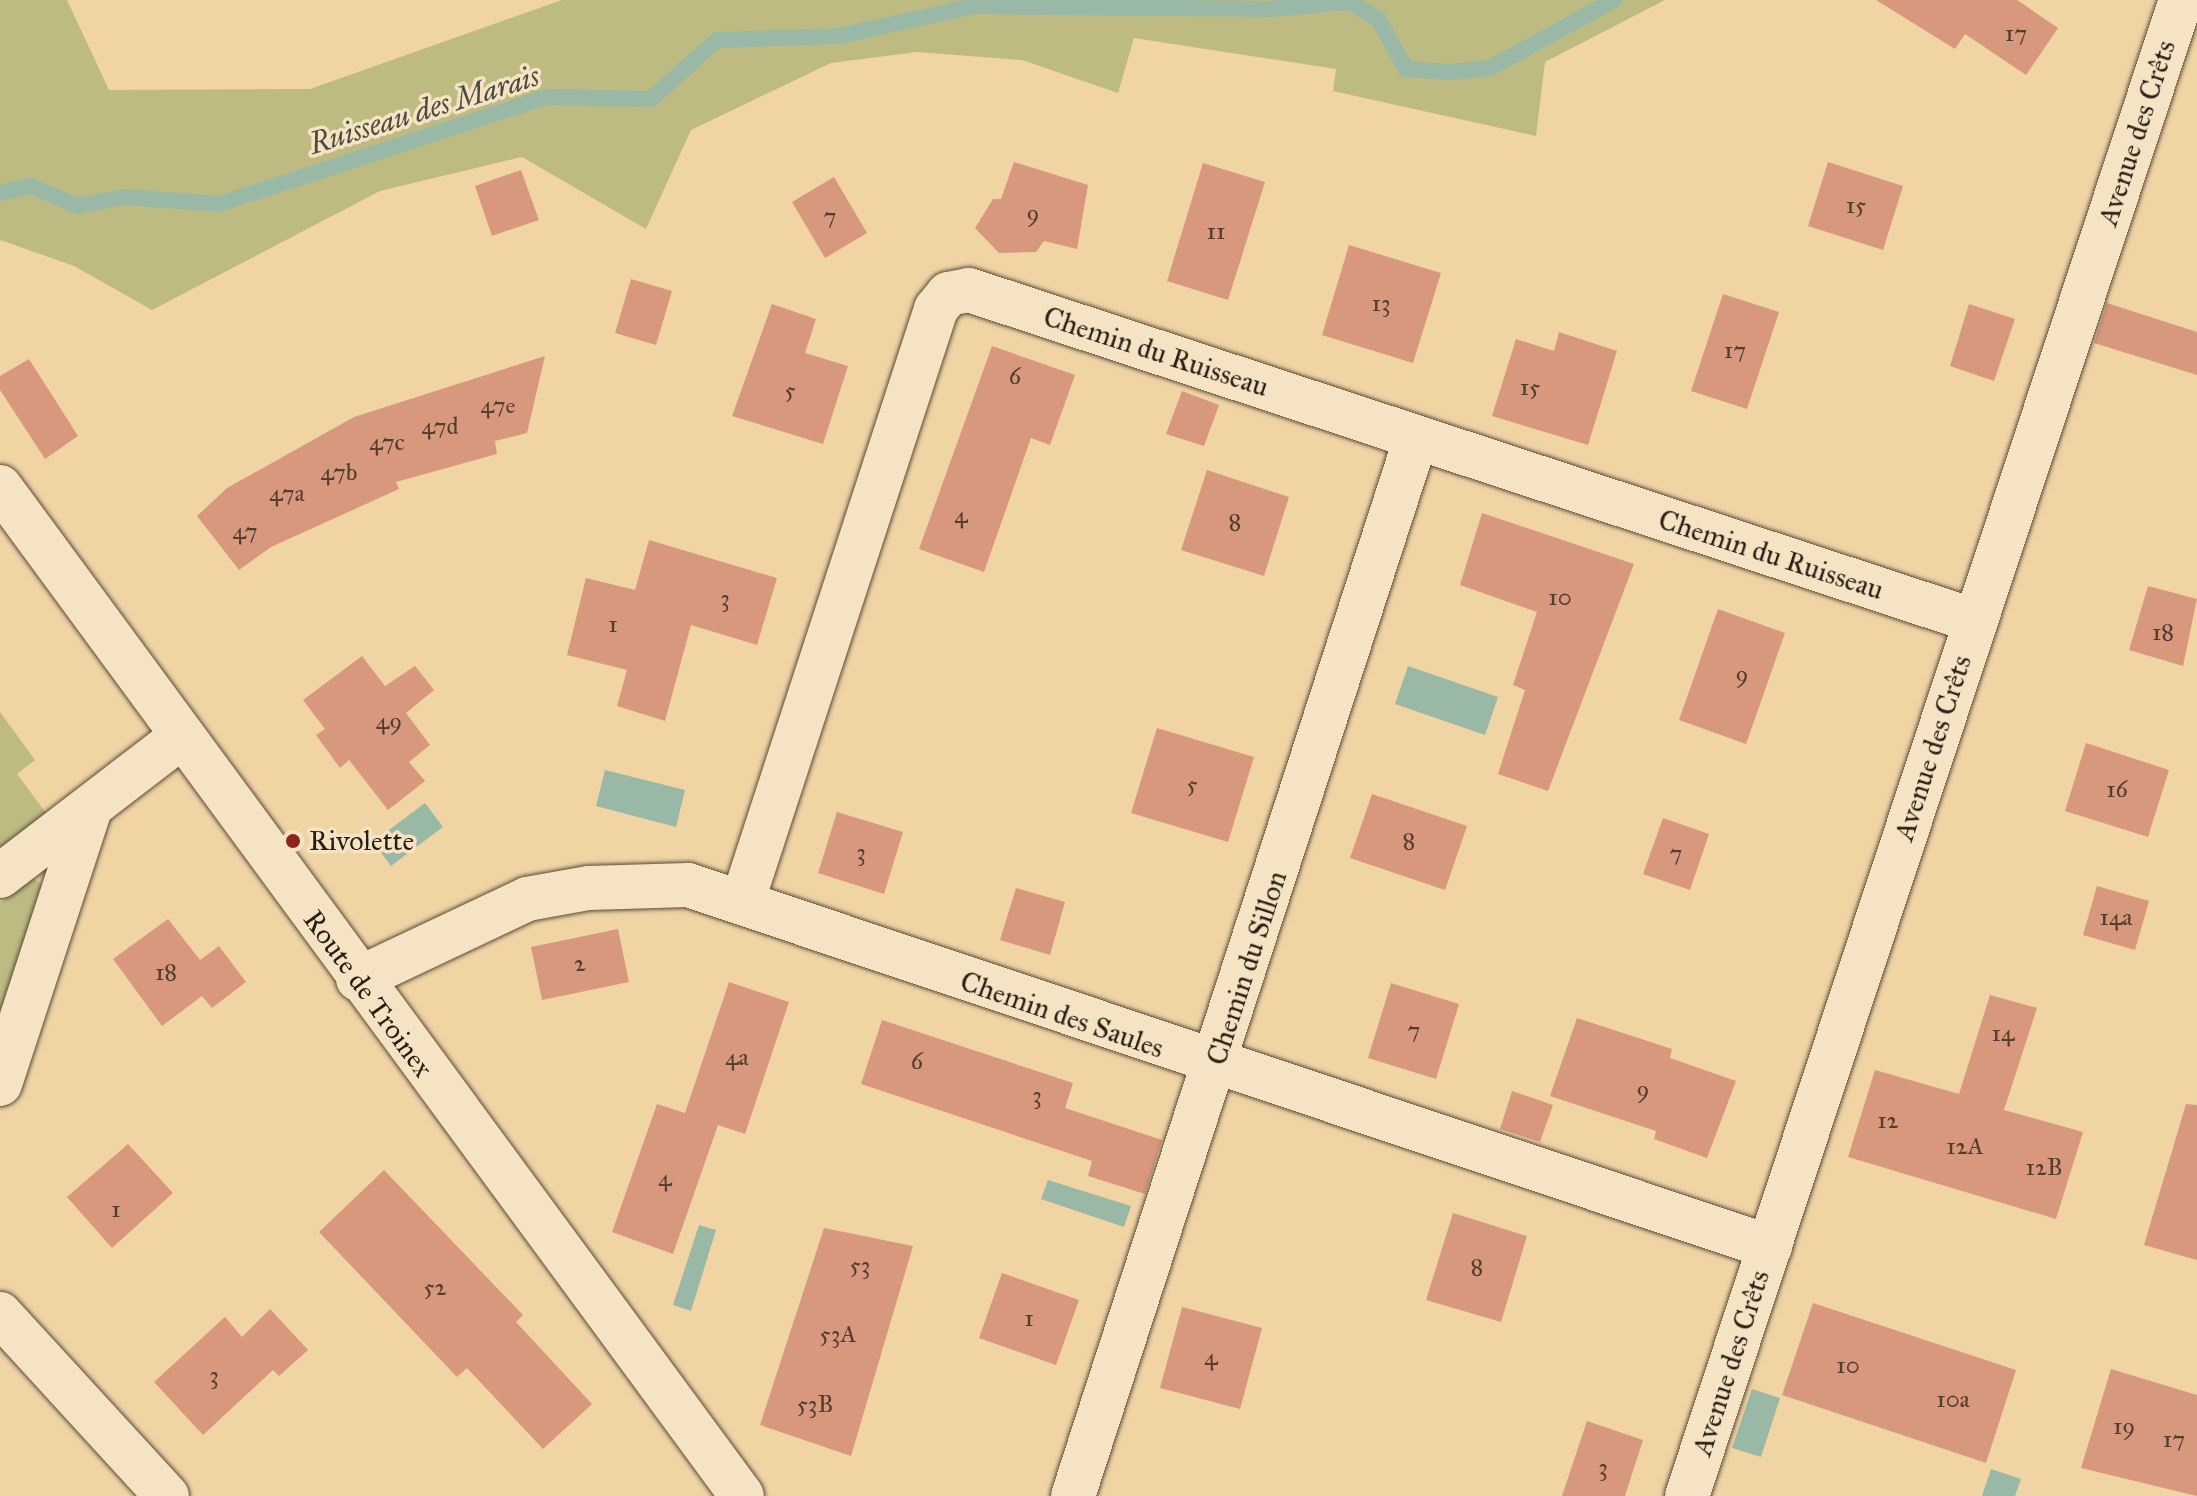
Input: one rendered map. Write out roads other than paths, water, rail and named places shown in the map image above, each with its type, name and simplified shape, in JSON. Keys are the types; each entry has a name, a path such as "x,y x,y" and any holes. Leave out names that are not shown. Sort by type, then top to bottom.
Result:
{"street":[{"name":"Avenue des Crêts","path":"1687,1496 2181,0"},
{"name":"Chemin du Ruisseau","path":"742,903 936,309 948,294 969,290 1975,621"},
{"name":"Chemin du Sillon","path":"1073,1496 1216,1067 1416,438"},
{"name":"Route de Troinex","path":"0,487 180,738 742,1496"},
{"path":"0,876 88,814 180,738"},
{"path":"0,1084 88,814"},
{"name":"Chemin des Saules","path":"358,979 527,899 631,884 688,885 1216,1067 1770,1247"},
{"path":"0,1314 167,1496"}],"waterway":[{"name":"Ruisseau des Marais","path":"0,193 31,186 77,206 125,197 219,204 546,97 651,99 717,40 839,36 973,6 1271,9 1349,2 1378,19 1406,69 1451,72 1490,68 1614,0"}],"place":[{"name":"Rivolette","path":"293,841"}]}
